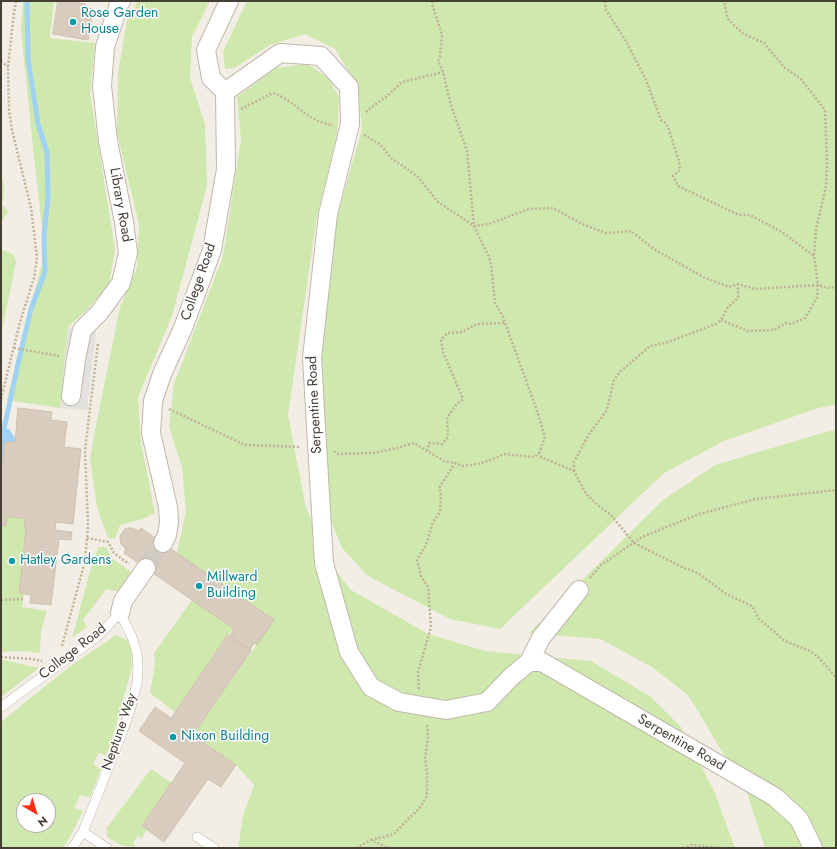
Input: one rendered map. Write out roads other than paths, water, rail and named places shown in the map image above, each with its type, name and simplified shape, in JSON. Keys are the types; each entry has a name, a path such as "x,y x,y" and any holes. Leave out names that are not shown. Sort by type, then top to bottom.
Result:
{"street":[{"name":"Library Road","path":"71,396 82,330 99,313 121,283 128,253 124,222 108,141 102,86 104,47 121,1"},
{"path":"225,92 211,78 206,50 229,1"},
{"name":"Serpentine Road","path":"225,92 280,53 321,56 349,87 349,127 328,214 312,358 324,563 349,652 370,687 399,702 446,710 487,702 511,677 529,662 541,638 579,590"},
{"name":"College Road","path":"163,543 167,535 169,522 168,507 151,433 153,401 162,374 183,328 212,250 226,169 225,92"},
{"name":"College Road","path":"120,613 123,601 146,568"},
{"name":"Serpentine Road","path":"529,662 542,662 775,797 799,819 812,848"}],"lane":[{"name":"College Road","path":"1,707 98,636 120,613"},
{"name":"Neptune Way","path":"72,848 83,832 122,733 132,704 137,683 137,653 132,637 120,613"},
{"path":"83,832 107,848"},
{"path":"197,836 214,848"}],"water":[{"path":"1,428 9,429 15,438 15,442 5,442 1,472"}],"waterway":[{"path":"4,429 31,309 45,272 44,235 48,198 47,152 38,124 28,58 27,1"}],"tunnel":[{"path":"146,568 163,543"}],"place":[{"name":"Rose Garden House","path":"73,22"},
{"name":"Hatley Gardens","path":"12,561"},
{"name":"Millward Building","path":"199,586"},
{"name":"Nixon Building","path":"173,737"}]}
